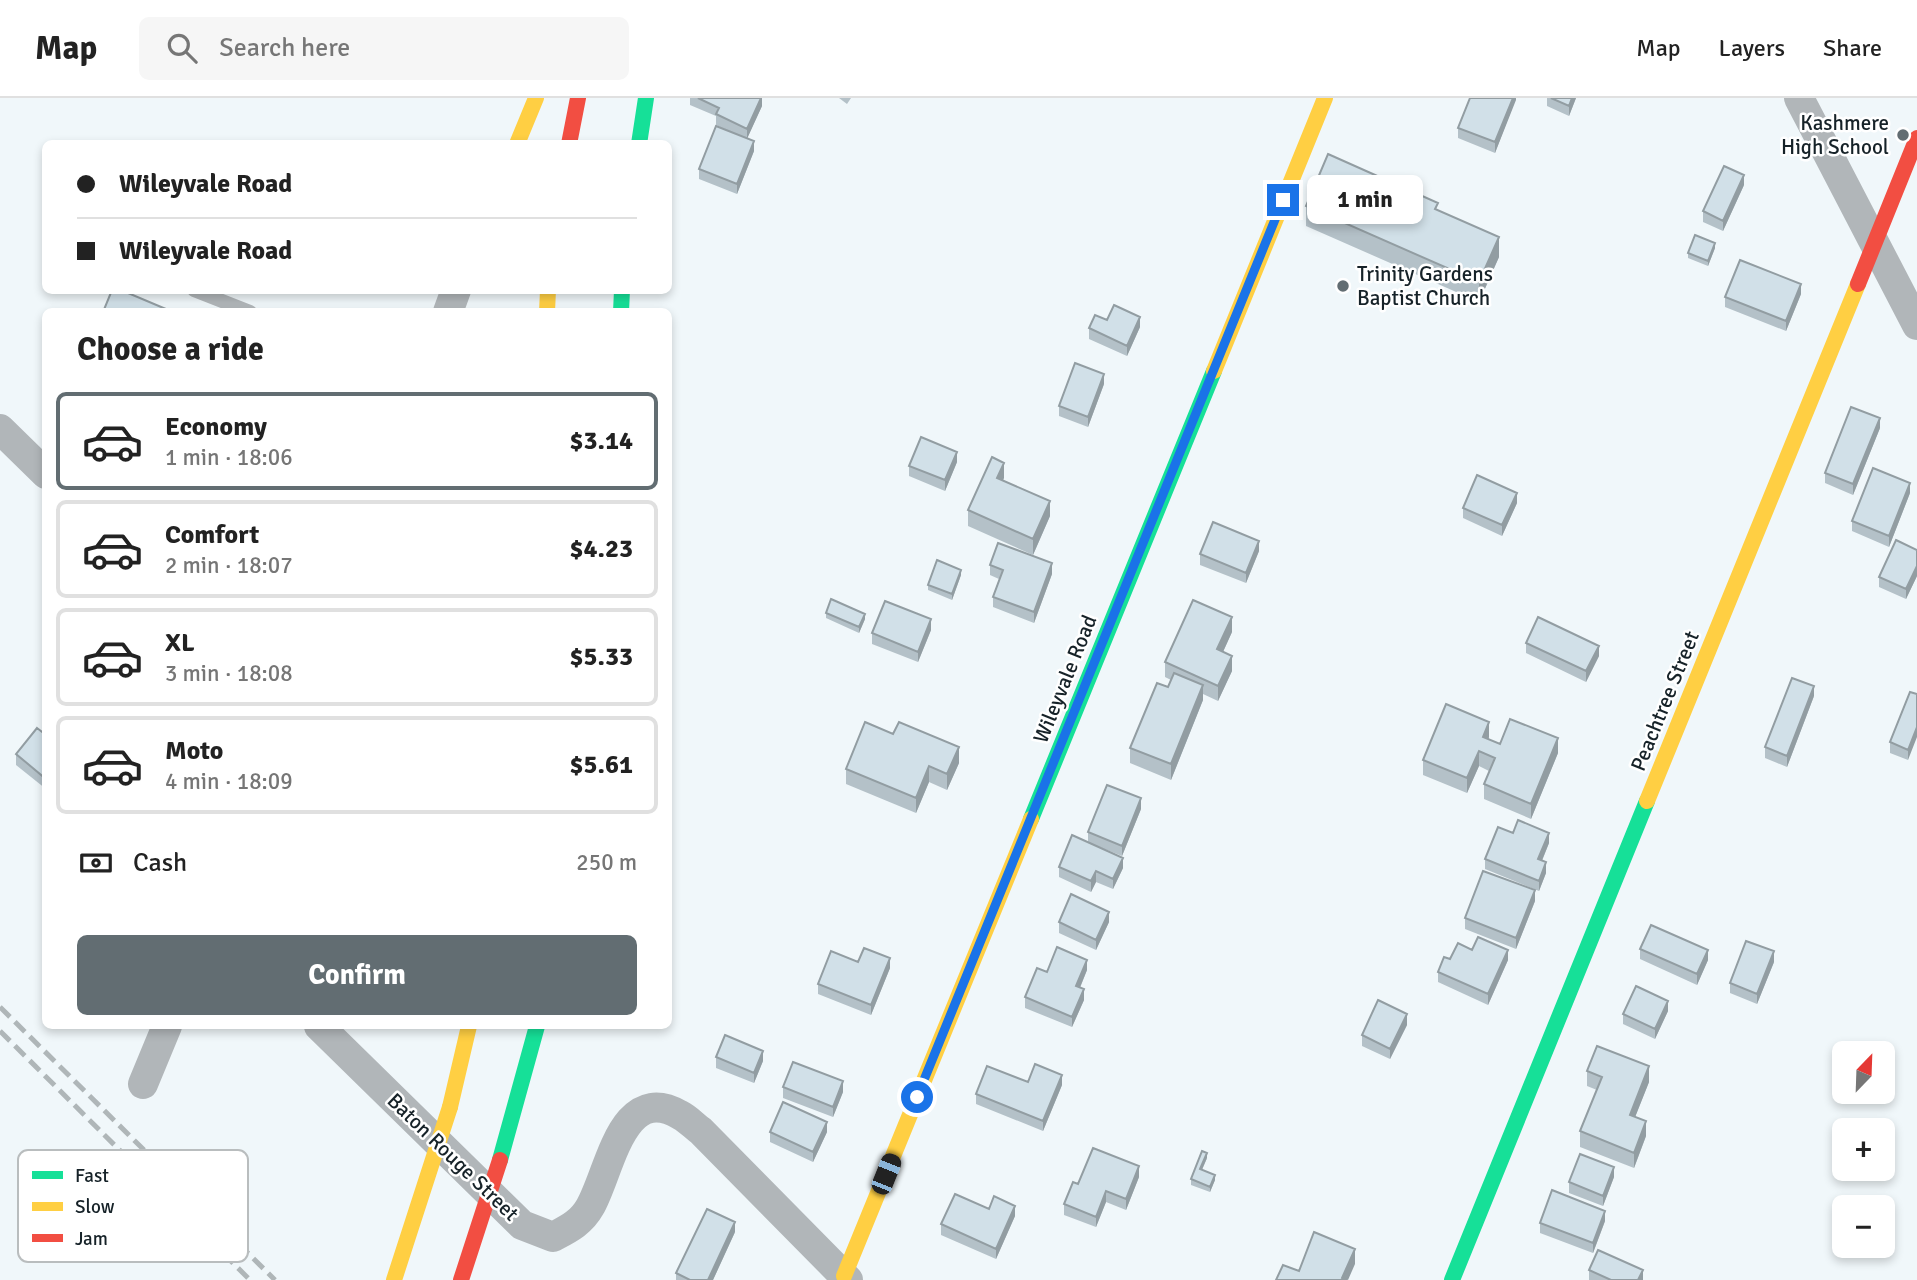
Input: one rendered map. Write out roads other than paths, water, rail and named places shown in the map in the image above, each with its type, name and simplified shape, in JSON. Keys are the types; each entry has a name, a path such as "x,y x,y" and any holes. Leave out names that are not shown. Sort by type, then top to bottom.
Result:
{"street":[{"path":"519,140 536,98"},
{"path":"570,140 578,98"},
{"path":"640,140 646,98"},
{"name":"Wileyvale Road","path":"846,1278 1325,98"},
{"path":"1799,98 1917,325"},
{"name":"Peachtree Street","path":"1452,1280 1917,138"},
{"path":"0,429 42,470"},
{"path":"143,1084 166,1029"},
{"name":"Baton Rouge Street","path":"322,1029 522,1225 553,1237 575,1226 590,1208 625,1124 640,1111 662,1107 680,1115 701,1131 846,1278"},
{"path":"394,1280 450,1107 468,1029"},
{"path":"461,1280 500,1160 536,1029"}],"lane":[{"path":"204,294 240,308"}],"railway":[{"path":"0,1007 144,1150"},
{"path":"0,1031 119,1150"},
{"path":"248,1253 275,1280"},
{"path":"232,1262 250,1280"}],"place":[{"name":"Kashmere High School","path":"1903,135"},
{"name":"Trinity Gardens Baptist Church","path":"1343,286"}]}
